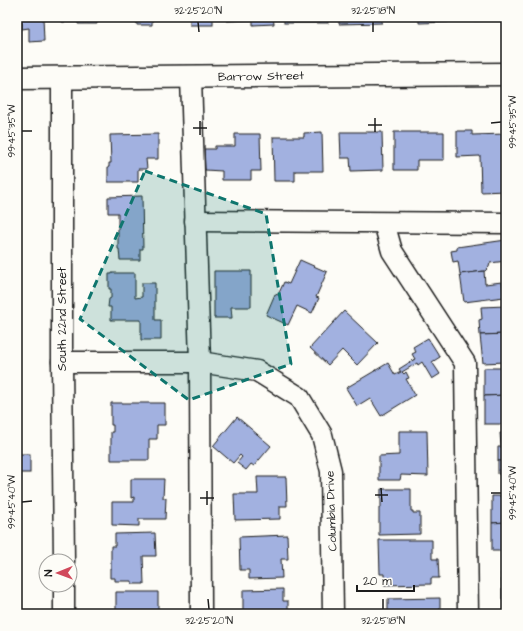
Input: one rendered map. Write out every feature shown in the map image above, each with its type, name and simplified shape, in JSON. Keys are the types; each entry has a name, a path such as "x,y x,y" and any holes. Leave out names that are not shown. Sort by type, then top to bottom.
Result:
{"main road":[{"name":"Barrow Street","path":"17,78 506,74"}],"street":[{"path":"191,77 200,362 201,614"},
{"name":"South 22nd Street","path":"62,78 64,553"},
{"path":"195,221 506,223"},
{"path":"384,223 392,251 465,363 468,614"},
{"name":"Columbia Drive","path":"62,362 200,362 257,371 299,397 322,435 331,471 333,614"},
{"path":"64,593 64,614"}],"highlighted area":[{"path":"145,171 266,214 291,364 189,400 80,319"}],"building":[{"path":"17,17 43,17 44,41 29,42 29,28 22,29 22,23 17,24"},
{"path":"52,17 96,17 97,24 62,22 62,18"},
{"path":"136,17 152,17 152,25 137,25"},
{"path":"190,17 213,17 213,25 190,25"},
{"path":"227,17 273,17 274,24 253,25 253,20 227,21"},
{"path":"284,17 328,17 328,23 284,23"},
{"path":"339,17 390,17 390,19 382,19 382,23 339,24"},
{"path":"419,17 448,17 448,22 419,23"},
{"path":"460,17 506,17 506,20 461,21"},
{"path":"457,131 472,131 472,135 506,134 506,191 481,192 480,156 457,157"},
{"path":"322,132 323,171 295,171 295,181 274,181 273,137 304,137 304,133"},
{"path":"340,132 382,132 383,170 351,171 350,158 341,158"},
{"path":"394,132 444,132 444,160 417,160 417,170 394,170"},
{"path":"158,134 158,159 146,159 147,169 138,169 138,182 108,182 108,167 109,163 111,163 110,135"},
{"path":"235,134 260,134 261,171 251,171 251,180 222,180 222,171 205,170 204,149 215,149 215,146 235,146"},
{"path":"142,196 143,249 140,249 140,260 120,260 118,249 118,213 108,213 108,197"},
{"path":"506,240 506,261 490,263 489,267 485,271 460,274 458,261 453,262 451,251 457,250 457,247"},
{"path":"300,260 327,272 316,297 319,298 312,313 297,306 288,325 266,315 275,294 278,295 284,282 289,284"},
{"path":"214,271 251,271 251,307 231,307 232,318 214,318"},
{"path":"484,271 485,284 502,282 504,297 464,302 460,274"},
{"path":"135,273 135,298 142,297 142,283 155,283 155,320 161,320 161,340 141,340 141,320 111,320 111,307 108,307 109,299 111,298 111,289 109,289 109,274"},
{"path":"506,306 506,334 480,335 479,320 482,319 481,307"},
{"path":"344,311 378,343 357,365 342,350 328,365 310,348"},
{"path":"506,334 506,362 483,363 480,335"},
{"path":"428,338 440,357 432,362 440,374 432,379 422,362 418,365 417,363 402,372 404,374 406,372 409,378 406,379 415,395 381,416 370,398 357,406 346,388 388,363 395,375 401,372 399,369 415,359 412,354 416,352 413,347"},
{"path":"484,368 506,368 506,395 484,396"},
{"path":"506,395 506,424 484,424 484,396"},
{"path":"111,403 165,403 165,425 157,425 157,439 149,439 149,460 111,460 111,432 113,432 113,425 111,425"},
{"path":"237,417 271,446 254,466 251,464 246,470 237,463 242,457 240,455 233,463 213,446"},
{"path":"399,431 427,431 428,476 401,475 400,480 379,480 379,456 399,455"},
{"path":"500,433 506,433 506,461 498,461 498,447 501,447"},
{"path":"17,454 30,454 30,473 17,473"},
{"path":"498,461 506,461 506,488 501,488 501,474 498,474"},
{"path":"257,477 286,477 287,506 280,506 280,519 235,520 234,494 258,494"},
{"path":"17,479 20,479 20,505 17,505"},
{"path":"131,479 164,479 163,498 166,498 165,519 139,519 139,526 112,525 112,502 134,502 134,497 131,498"},
{"path":"381,489 411,489 411,511 413,511 413,513 420,513 420,534 379,535"},
{"path":"492,496 506,496 506,522 492,523"},
{"path":"506,522 506,551 492,551 492,523"},
{"path":"155,533 156,556 143,556 144,584 132,584 132,581 115,581 115,578 110,578 111,546 115,546 115,534"},
{"path":"287,535 288,559 281,559 282,578 249,579 249,570 240,570 239,537"},
{"path":"379,540 432,540 432,559 438,559 439,578 431,578 431,584 384,585 384,574 380,574"},
{"path":"17,548 19,548 19,582 17,582"},
{"path":"504,558 506,558 506,586 502,586 501,573 504,573"},
{"path":"502,586 506,586 506,614 504,600 502,600"},
{"path":"283,589 283,601 288,601 288,614 259,614 258,611 243,612 243,590"},
{"path":"17,590 20,590 20,614 17,614"},
{"path":"116,592 158,592 158,614 116,613"},
{"path":"440,598 440,614 388,614 388,599"}]}
